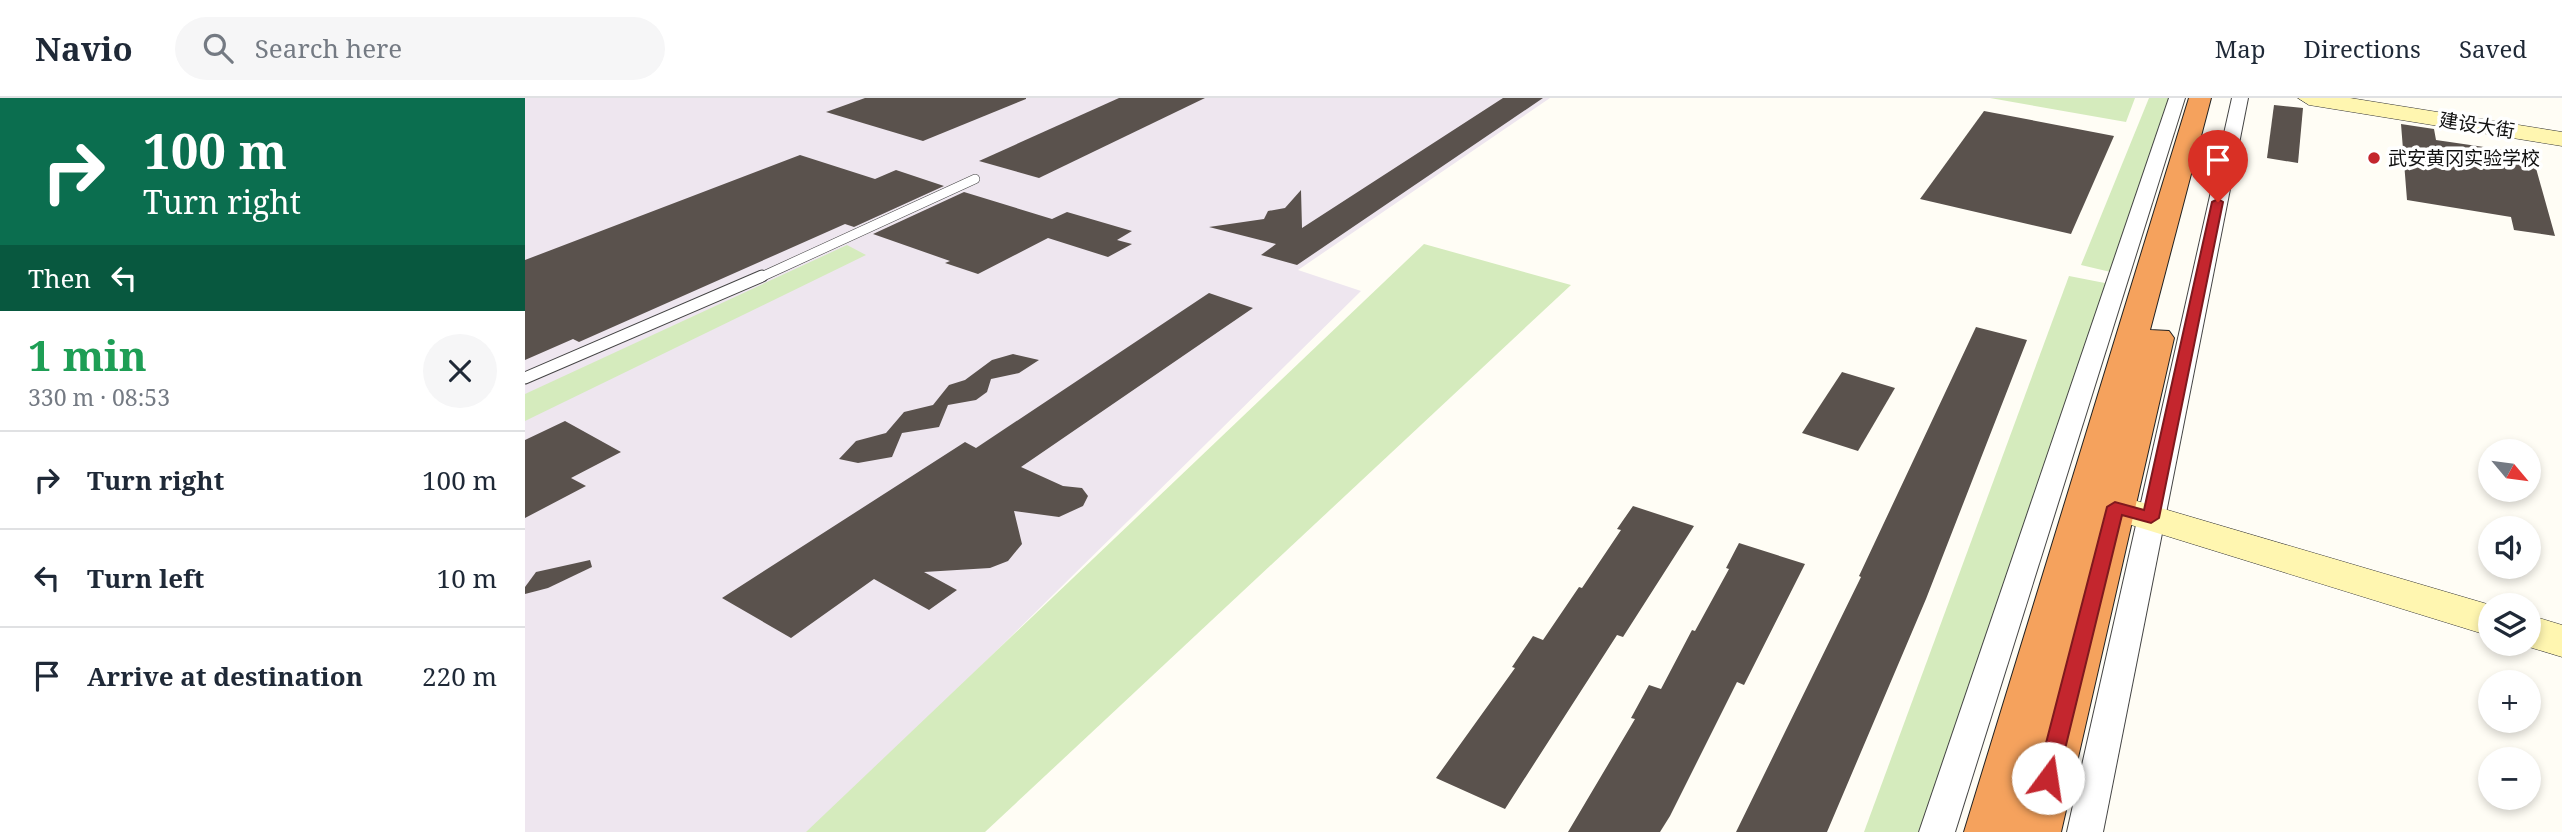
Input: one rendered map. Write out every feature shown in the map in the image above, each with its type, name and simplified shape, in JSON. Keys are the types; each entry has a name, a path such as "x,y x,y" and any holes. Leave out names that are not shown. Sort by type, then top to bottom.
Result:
{"highway":[{"path":"1991,832 2117,508 2200,98"},
{"path":"2034,832 2218,98"}],"main road":[{"name":"建设大街","path":"2309,98 2562,139"},
{"name":"建设大街","path":"2345,98 2562,133"},
{"path":"2117,508 2478,616"},
{"path":"2541,635 2562,641"}],"street":[{"path":"1937,832 2177,98"},
{"path":"2085,832 2117,508 2240,98"}],"lane":[{"path":"525,378 635,329 706,302 975,179"}],"shaded area":[{"path":"525,98 1550,98 1298,270 1361,291 813,832 525,832"}],"green space":[{"path":"1990,98 2135,98 2126,122"},
{"path":"2149,98 2177,98 2119,274 2081,265"},
{"path":"1424,244 1571,285 985,832 806,832"},
{"path":"847,245 866,255 525,421 525,394"},
{"path":"2069,276 2115,285 1938,832 1864,832"}],"building":[{"path":"865,98 1026,99 923,141 826,112"},
{"path":"1119,98 1205,98 1039,178 979,161"},
{"path":"1503,98 1543,98 1297,265 1261,255 1276,244 1209,227 1264,219 1268,211 1285,208 1301,190 1302,228"},
{"path":"2274,105 2303,108 2298,163 2267,158"},
{"path":"1984,111 2114,136 2071,234 1920,199"},
{"path":"2401,124 2434,129 2436,140 2532,154 2555,236 2514,230 2511,217 2407,200"},
{"path":"800,155 875,179 896,170 944,186 854,227 845,224 579,342 573,339 525,360 525,260"},
{"path":"964,192 1052,219 1067,212 1132,231 1117,240 1132,244 1108,257 1048,238 978,274 945,263 950,261 873,234"},
{"path":"1209,293 1253,308 1021,467 1063,486 1082,488 1088,496 1083,506 1059,517 1014,511 1022,544 1008,561 990,568 924,572 957,590 929,610 874,579 791,638 722,598 965,442 976,448"},
{"path":"1976,327 2027,340 1926,599 1827,832 1736,832 1861,577 1859,576"},
{"path":"1013,354 1039,360 1019,373 991,379 987,392 976,400 948,405 939,427 902,433 892,457 858,463 839,459 856,441 886,433 904,412 933,405 949,385 965,380 992,360"},
{"path":"1842,372 1895,388 1858,451 1802,433"},
{"path":"565,421 621,452 571,478 586,486 525,518 525,440"},
{"path":"1633,506 1694,526 1623,637 1617,635 1505,809 1436,778 1515,668 1512,667 1533,636 1543,640 1579,587 1582,588 1621,530 1617,529"},
{"path":"1739,543 1805,564 1744,685 1737,682 1670,816 1660,832 1568,832 1635,719 1631,718 1649,685 1661,689 1692,630 1695,631 1729,569 1726,568"},
{"path":"590,560 592,567 548,588 525,594 525,587 536,572"}],"place":[{"name":"武安黄冈实验学校","path":"2374,158"}],"route":[{"path":"2048,778 2115,507 2151,518 2218,202"}]}
